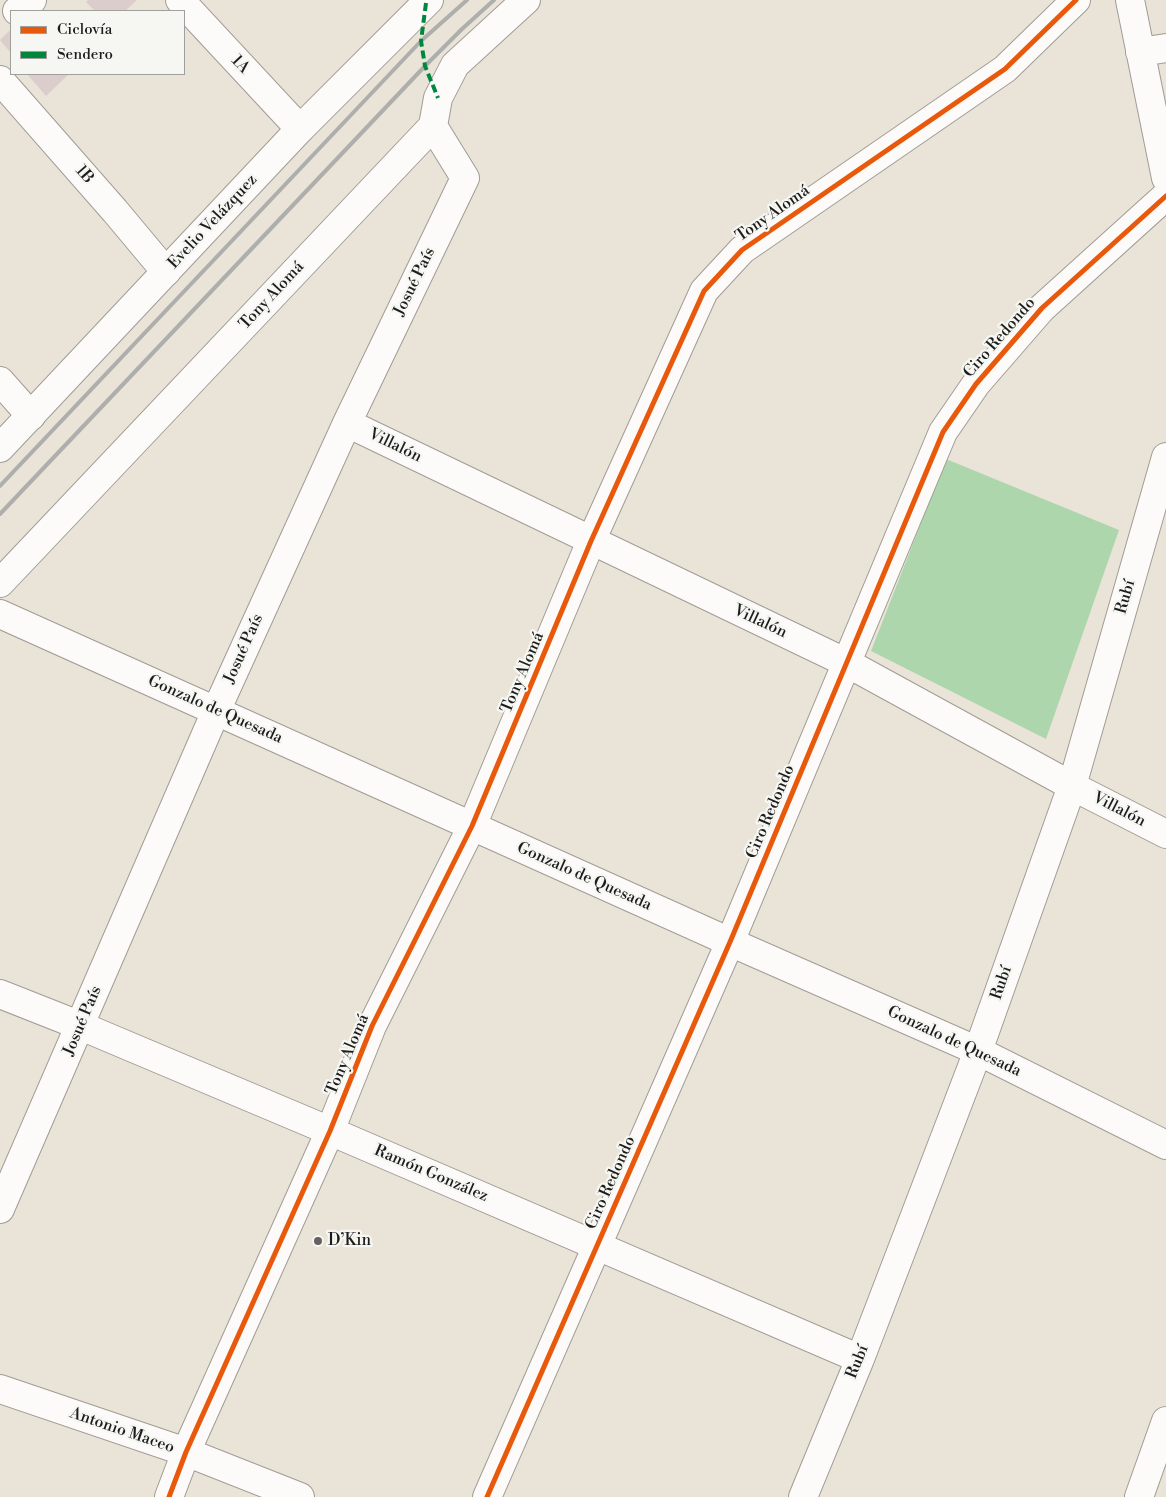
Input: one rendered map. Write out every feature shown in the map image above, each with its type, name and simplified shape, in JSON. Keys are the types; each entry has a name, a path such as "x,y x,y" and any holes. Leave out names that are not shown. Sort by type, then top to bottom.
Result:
{"street":[{"path":"18,10 32,0"},
{"name":"1A","path":"180,0 300,129"},
{"name":"Evelio Velázquez","path":"0,448 300,129 429,0"},
{"path":"433,126 438,98 455,65 526,0"},
{"name":"Tony Alomá","path":"169,1497 186,1452 330,1131 372,1026 472,826 591,542 704,291 742,250 1005,68 1076,0"},
{"path":"1130,0 1153,50 1166,178"},
{"name":"1B","path":"0,80 166,272"},
{"name":"Josué País","path":"0,1209 81,1026 216,710 347,423 465,178 433,126"},
{"name":"Tony Alomá","path":"0,583 433,126"},
{"name":"Ciro Redondo","path":"486,1497 598,1246 730,942 943,432 976,384 1042,308 1166,196"},
{"path":"0,381 31,416"},
{"name":"Villalón","path":"347,423 847,664 1072,786 1166,834"},
{"name":"Rubí","path":"803,1497 860,1359 978,1051 1072,786 1166,457"},
{"name":"Gonzalo de Quesada","path":"0,614 730,942 978,1051 1166,1145"},
{"name":"Ramón González","path":"0,994 81,1026 330,1131 860,1359"},
{"name":"Antonio Maceo","path":"0,1389 186,1452 300,1497"},
{"path":"1138,1497 1166,1421"}],"green space":[{"path":"946,459 1119,530 1046,739 871,651"}],"building":[{"path":"88,0 137,0 126,10 94,10 86,2"},
{"path":"10,30 10,52 0,40"},
{"path":"28,75 68,75 46,96"}],"railway":[{"path":"0,486 421,41 467,0"},
{"path":"0,514 425,66 494,0"}],"marked path":[{"path":"426,3 421,41 425,66 438,98"}],"cycle path":[{"path":"169,1497 186,1452 330,1131 372,1026 472,826 591,541 704,291 742,250 1005,69 1076,0"},
{"path":"487,1497 730,942 943,432 976,384 1042,308 1166,196"}],"place":[{"name":"D’Kin","path":"318,1241"}]}
